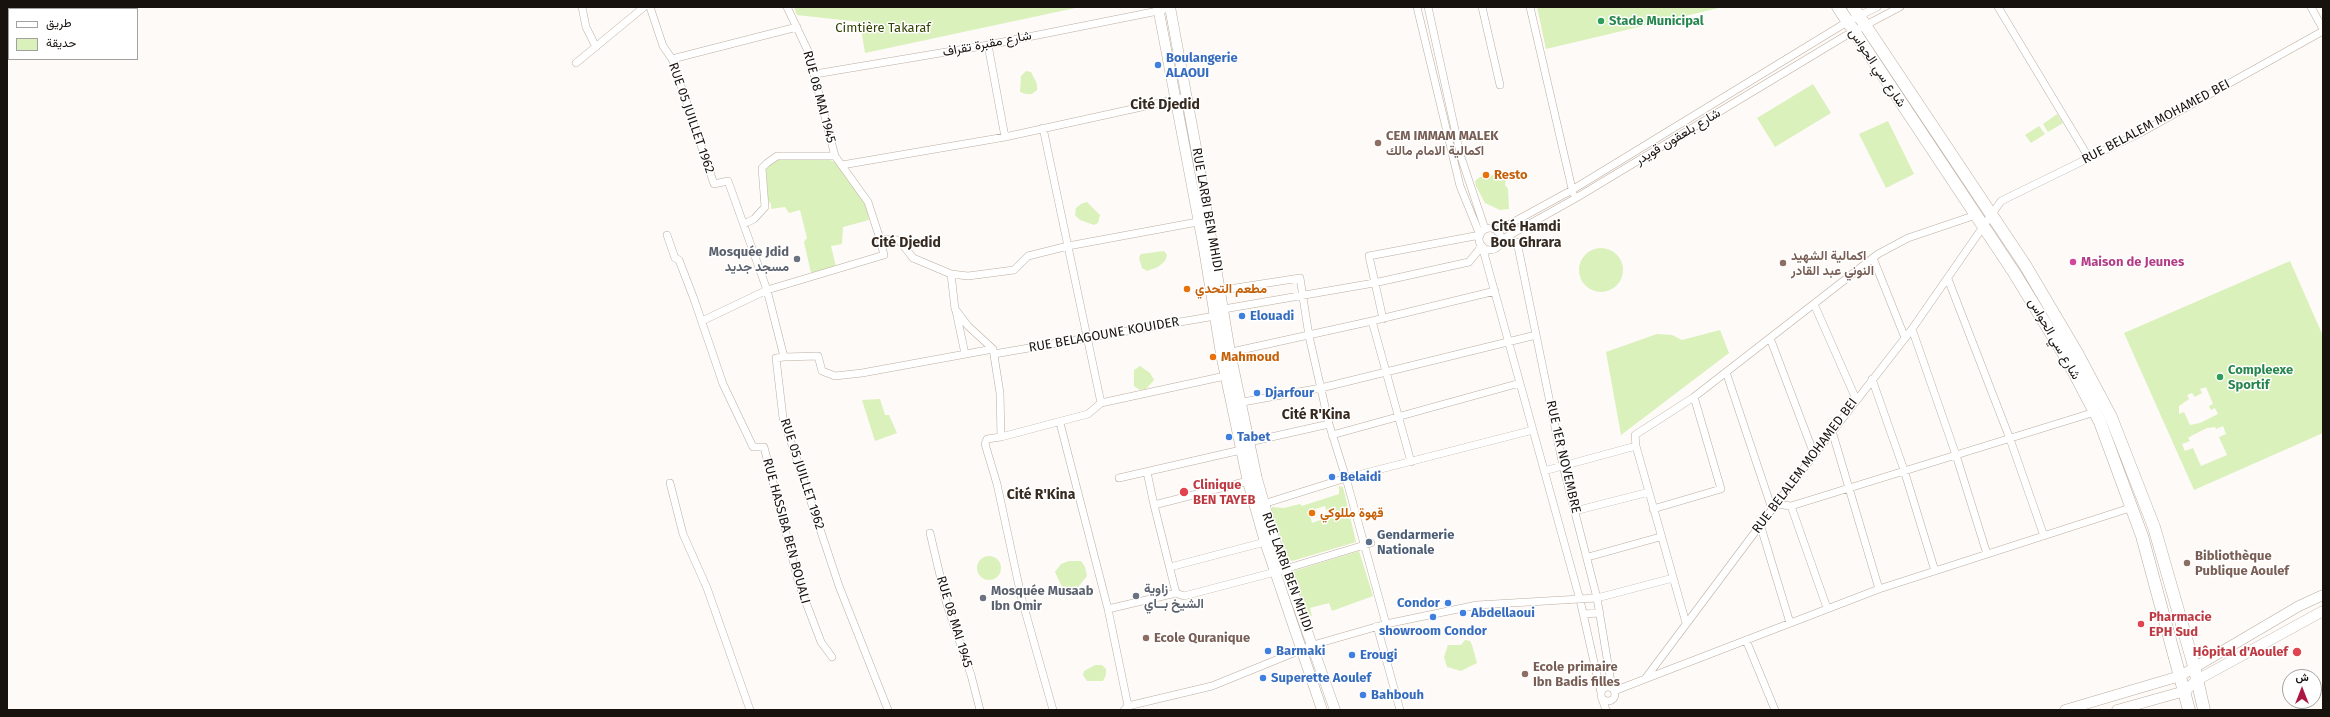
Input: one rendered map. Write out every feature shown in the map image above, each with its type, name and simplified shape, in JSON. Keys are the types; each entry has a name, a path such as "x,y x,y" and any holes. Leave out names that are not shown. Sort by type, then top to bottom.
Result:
{"main road":[{"name":"شارع سي الحواس","path":"1838,7 1976,215 1985,226 2067,359 2100,422 2132,507 2162,605 2189,710"},
{"name":"شارع سي الحواس","path":"1856,11 1992,214 2077,353 2111,417 2154,527 2194,666 2204,710"}],"street":[{"path":"582,7 586,27 596,47"},
{"path":"576,62 644,7"},
{"name":"RUE 05 JUILLET 1962","path":"650,7 663,46 672,59 714,184 728,181 767,290 784,357 776,358 783,418 839,586 888,710"},
{"name":"RUE 08 MAI 1945","path":"767,290 884,255 868,202 835,156 815,74 797,27 787,7"},
{"path":"1417,7 1460,186 1483,232"},
{"path":"1383,319 1369,256 1483,232 1491,228 1497,231 1501,241 1498,247 1492,250 1482,246 1483,232 1468,184 1428,7"},
{"path":"1482,7 1500,85"},
{"path":"1530,7 1572,190 1576,198"},
{"path":"1877,7 1856,11 1850,27 1866,26 1900,7"},
{"path":"1998,7 2089,158"},
{"path":"2311,7 2323,30"},
{"name":"شارع مقبرة تقراف","path":"815,74 988,45 1158,9 1170,8"},
{"name":"RUE LARBI BEN MHIDI","path":"1170,8 1197,153 1204,221 1216,291 1217,312 1235,403 1241,450 1259,505 1265,542 1303,650 1322,710"},
{"name":"RUE LARBI BEN MHIDI","path":"1158,9 1186,156 1204,221"},
{"path":"672,59 797,27"},
{"name":"شارع بلعقون قويدر","path":"1497,231 1572,190 1776,65 1850,27"},
{"name":"شارع بلعقون قويدر","path":"1501,241 1576,198 1782,74 1850,27"},
{"name":"RUE BELALEM MOHAMED BEI","path":"1645,679 1760,524 1912,329 2001,201 2142,132 2323,30"},
{"path":"988,45 1005,137"},
{"path":"1776,65 1782,74"},
{"path":"842,165 1005,137 1187,97"},
{"path":"1699,112 1705,120"},
{"path":"1043,128 1101,403"},
{"path":"1635,151 1640,159"},
{"path":"1186,156 1197,153"},
{"path":"744,224 754,219 765,207 762,168 767,163 777,156 835,156"},
{"path":"1460,186 1468,184"},
{"path":"1686,623 1660,537 1636,446 1635,435 1694,397 1873,258 1908,238 1976,215"},
{"path":"880,239 899,240 913,258 951,274 968,276 1014,270 1028,256 1068,246 1204,221"},
{"name":"RUE HASSIBA BEN BOUALI","path":"667,236 675,258 679,260 702,321 723,384 753,447 764,447 799,584 821,642 832,657"},
{"name":"RUE 1ER NOVEMBRE","path":"1501,241 1517,242 1563,466 1588,557 1597,598 1613,693"},
{"name":"RUE 1ER NOVEMBRE","path":"1482,246 1580,600 1601,694 1606,709"},
{"name":"RUE BELAGOUNE KOUIDER","path":"784,357 818,356 822,371 834,376 862,373 965,354 1087,338 1374,283 1469,262 1482,246"},
{"path":"1873,258 1905,338"},
{"path":"951,274 965,354"},
{"path":"1216,291 1300,278 1309,336 1329,424 1346,478 1363,546 1386,624"},
{"path":"1948,278 2010,439 2044,536"},
{"path":"702,321 767,290"},
{"path":"1226,353 1383,319 1495,291"},
{"path":"1814,304 1856,399"},
{"path":"956,309 968,326 994,351 1000,393 1001,436"},
{"path":"1372,321 1411,462"},
{"path":"1912,329 1956,455 1987,554"},
{"path":"1235,403 1321,388 1536,335"},
{"path":"1770,338 1814,454"},
{"name":"RUE LARBI BEN MHIDI","path":"1226,353 1225,376 1249,442 1252,480"},
{"path":"1726,372 1774,507 1792,506 2094,412"},
{"path":"1053,710 1022,600 997,484 985,444 987,439 1088,414 1101,403 1225,376"},
{"path":"1872,379 1904,470 1935,571"},
{"path":"1332,435 1520,384"},
{"path":"1653,509 1721,489 1694,397"},
{"path":"1060,422 1108,609 1126,708 1212,686 1313,646 1377,626 1477,605 1597,598 1672,578"},
{"path":"1249,442 1329,424"},
{"path":"1259,505 1346,478 1532,430"},
{"path":"1832,431 1847,488 1879,589"},
{"path":"1544,471 1636,446"},
{"path":"1119,478 1241,450"},
{"path":"1147,472 1176,593"},
{"path":"1154,505 1252,480"},
{"path":"670,483 683,534 707,588 750,710"},
{"path":"1575,512 1649,492"},
{"name":"RUE LARBI BEN MHIDI","path":"1259,505 1285,568 1335,710"},
{"path":"1792,506 1827,608"},
{"path":"1613,693 1605,687 1601,694 1606,701 1613,693 1645,679 1827,608 1879,589 2132,507"},
{"path":"1760,524 1790,623"},
{"name":"RUE 08 MAI 1945","path":"930,533 947,606 971,675 980,710"},
{"path":"1588,557 1660,537"},
{"path":"1170,567 1265,542"},
{"path":"1108,609 1176,593 1184,596 1275,572 1371,543"},
{"path":"2065,710 2180,676 2194,666 2299,606 2323,595"},
{"path":"2117,710 2185,691 2197,680 2323,611"},
{"path":"1583,614 1600,613"},
{"path":"1377,626 1400,710"},
{"path":"1746,640 1775,710"},
{"path":"1606,709 1613,693"}],"green space":[{"name":"Cimtière Takaraf","path":"794,7 1080,7 865,53 860,22 797,15"},
{"name":"Stade Municipal","path":"1537,7 1723,7 1546,49"},
{"path":"1026,71 1031,72 1037,84 1037,90 1032,94 1020,92 1021,76"},
{"path":"1813,84 1831,113 1775,147 1757,118"},
{"path":"2057,114 2063,123 2048,132 2043,124"},
{"path":"1888,121 1914,174 1886,188 1859,134"},
{"path":"2039,126 2045,134 2031,143 2025,135"},
{"path":"827,159 835,162 867,206 869,220 843,227 842,244 831,246 836,267 811,273 804,242 807,238 800,210 789,213 785,207 771,209 771,204 768,200 766,168 777,160"},
{"path":"1498,172 1507,174 1505,185 1508,189 1509,209 1500,210 1485,203 1476,186 1475,181 1480,177 1494,175"},
{"path":"1087,202 1100,215 1098,223 1094,225 1080,220 1075,215 1076,208"},
{"path":"1597,248 1605,248 1610,249 1617,254 1622,261 1622,279 1617,286 1610,291 1597,292 1589,289 1582,282 1579,274 1579,266 1582,258 1589,251"},
{"path":"1164,251 1167,255 1165,261 1158,267 1147,271 1142,268 1139,258 1141,254"},
{"name":"Compleexe Sportif","path":"2290,261 2323,336 2323,433 2194,490 2124,333","holes":["2206,387 2213,404 2209,406 2211,410 2215,408 2218,414 2200,423 2190,425 2184,412 2179,414 2179,406 2189,399 2187,395 2192,393 2195,397 2202,393 2200,389","2223,426 2226,434 2219,437 2227,455 2201,466 2193,448 2185,451 2182,444 2190,441 2188,438 2207,428 2215,427 2216,429"]},
{"path":"1720,330 1729,353 1621,435 1606,352 1657,334 1672,335 1682,340"},
{"path":"1140,366 1150,373 1154,380 1146,389 1140,390 1134,386 1134,370"},
{"path":"880,399 885,415 889,415 897,433 875,441 862,400"},
{"path":"1339,486 1343,487 1356,542 1292,561 1288,559 1272,513 1272,507 1284,508 1300,504 1302,506 1339,494","holes":["1325,506 1329,517 1312,523 1309,511"]},
{"path":"1359,551 1373,596 1332,611 1329,603 1310,608 1312,616 1308,615 1293,576 1294,571"},
{"path":"989,556 997,560 1001,568 997,576 989,580 981,576 977,568 981,560"},
{"path":"1069,561 1081,561 1085,567 1087,576 1078,587 1070,592 1062,587 1055,572 1061,564"},
{"path":"1465,640 1470,641 1477,663 1461,671 1447,667 1444,657 1448,645 1461,645"},
{"path":"1095,665 1102,665 1106,669 1106,675 1103,681 1087,681 1083,675 1084,671"}],"place":[{"name":"Stade Municipal","path":"1601,21"},
{"name":"Boulangerie ALAOUI","path":"1158,65"},
{"name":"CEM IMMAM MALEK اكمالية الامام مالك","path":"1378,143"},
{"name":"Resto","path":"1486,175"},
{"name":"Mosquée Jdid مسجد جديد","path":"797,259"},
{"name":"Maison de Jeunes","path":"2073,262"},
{"name":"اكمالية الشهيد النوني عبد القادر","path":"1783,263"},
{"name":"مطعم التحدي","path":"1187,289"},
{"name":"Elouadi","path":"1242,316"},
{"name":"Mahmoud","path":"1213,357"},
{"name":"Compleexe Sportif","path":"2220,377"},
{"name":"Djarfour","path":"1257,393"},
{"name":"Tabet","path":"1229,437"},
{"name":"Belaidi","path":"1332,477"},
{"name":"Clinique BEN TAYEB","path":"1184,492"},
{"name":"قهوة مللوكي","path":"1312,513"},
{"name":"Gendarmerie Nationale","path":"1369,542"},
{"name":"Bibliothèque Publique Aoulef","path":"2187,563"},
{"name":"زاوية الشيخ بــاي","path":"1136,596"},
{"name":"Mosquée Musaab Ibn Omir","path":"983,598"},
{"name":"Condor","path":"1448,603"},
{"name":"Abdellaoui","path":"1463,613"},
{"name":"showroom Condor","path":"1433,617"},
{"name":"Pharmacie EPH Sud","path":"2141,624"},
{"name":"Ecole Quranique","path":"1146,638"},
{"name":"Barmaki","path":"1268,651"},
{"name":"Hôpital d'Aoulef","path":"2297,652"},
{"name":"Erougi","path":"1352,655"},
{"name":"Ecole primaire Ibn Badis filles","path":"1525,674"},
{"name":"Superette Aoulef","path":"1263,678"},
{"name":"Bahbouh","path":"1363,695"}],"district":[{"name":"Cité Djedid","path":"1165,105"},
{"name":"Cité Hamdi Bou Ghrara","path":"1526,236"},
{"name":"Cité Djedid","path":"906,243"},
{"name":"Cité R'Kina","path":"1316,415"},
{"name":"Cité R'Kina","path":"1041,495"}]}
